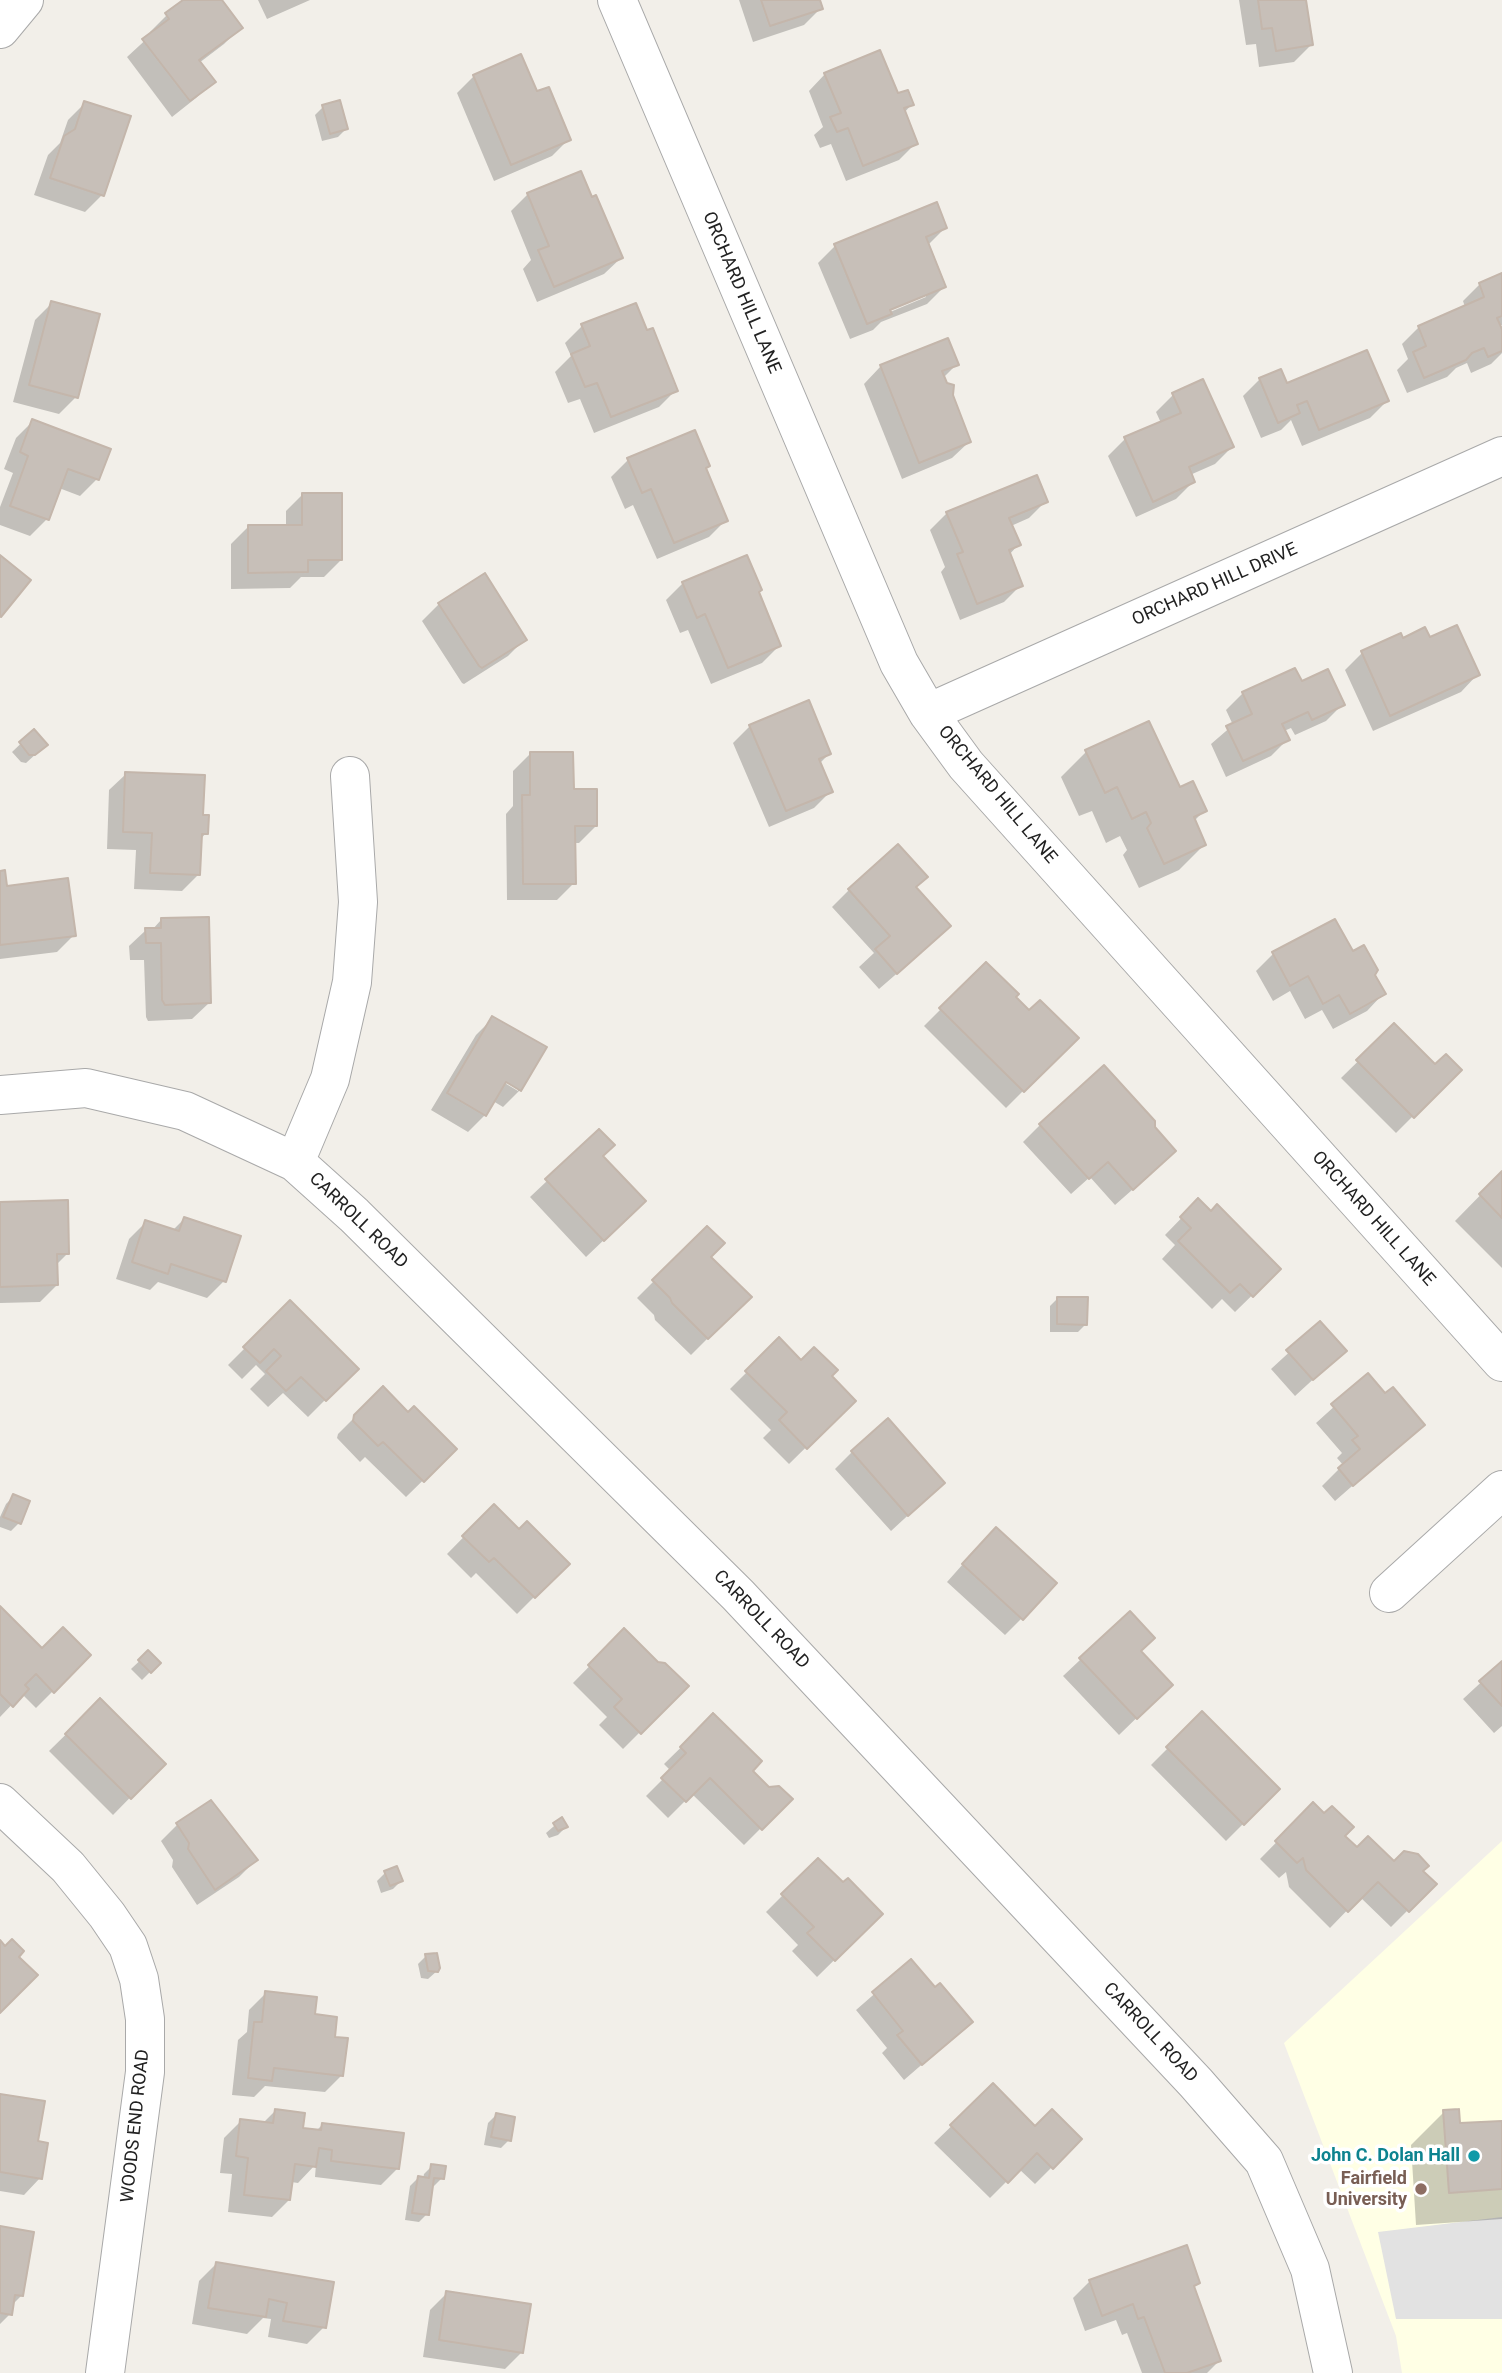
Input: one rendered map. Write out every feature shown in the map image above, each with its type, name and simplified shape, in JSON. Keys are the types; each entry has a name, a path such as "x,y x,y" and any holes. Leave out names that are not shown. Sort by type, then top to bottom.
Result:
{"street":[{"path":"0,29 24,0"},
{"name":"ORCHARD HILL LANE","path":"617,0 899,663 928,713 966,765 1502,1362"},
{"name":"ORCHARD HILL DRIVE","path":"928,713 1502,456"},
{"path":"295,1162 330,1079 352,982 358,902 350,776"},
{"name":"CARROLL ROAD","path":"0,1095 86,1088 185,1111 295,1162 354,1214 738,1595 1205,2092 1264,2161 1310,2269 1333,2373"},
{"path":"1389,1593 1502,1490"},
{"name":"WOODS END ROAD","path":"0,1803 68,1867 107,1915 128,1946 139,1979 145,2019 145,2072 105,2373"}],"shaded area":[{"name":"Fairfield University","path":"1502,1841 1502,2373 1402,2373 1396,2336 1284,2043"},
{"path":"1502,2217 1502,2319 1396,2319 1378,2232"}],"building":[{"path":"183,0 222,0 243,28 199,60 216,82 190,101 142,39 169,19 165,13"},
{"path":"761,0 820,0 823,9 770,26"},
{"path":"1258,0 1306,0 1313,45 1276,51 1272,28 1262,29"},
{"path":"880,50 898,93 908,90 914,105 904,108 918,144 863,166 848,128 837,132 830,117 841,113 824,73"},
{"path":"521,54 537,91 549,87 571,140 511,165 473,75"},
{"path":"340,100 348,129 330,134 322,105"},
{"path":"84,101 131,116 104,196 50,178 64,136 75,129"},
{"path":"581,171 592,197 596,195 623,258 554,287 538,250 549,246 527,193"},
{"path":"937,202 947,228 926,237 946,287 890,310 892,314 867,324 834,244"},
{"path":"1502,273 1502,316 1497,318 1502,329 1502,351 1488,357 1484,348 1472,353 1466,360 1424,378 1413,352 1426,346 1418,326 1484,297 1479,283"},
{"path":"51,301 100,314 78,398 29,385"},
{"path":"636,303 647,330 653,328 678,391 611,417 597,383 585,387 571,354 590,346 581,324"},
{"path":"948,338 959,365 942,371 947,383 954,385 953,395 971,442 919,463 880,365"},
{"path":"1367,350 1389,401 1319,430 1307,401 1297,405 1300,413 1278,423 1259,378 1281,369 1287,383"},
{"path":"1203,379 1234,447 1189,467 1195,482 1153,502 1124,437 1181,413 1172,393"},
{"path":"32,419 111,449 99,480 68,469 49,520 10,506 28,456 20,452"},
{"path":"695,430 710,466 706,468 728,521 674,543 651,489 642,493 627,458"},
{"path":"1037,475 1048,502 1009,518 1021,545 1009,550 1023,586 977,604 957,554 963,552 946,512"},
{"path":"302,493 342,493 342,560 308,560 308,572 248,573 248,525 302,525"},
{"path":"0,555 31,580 1,617 0,616"},
{"path":"747,555 781,646 728,668 705,614 697,618 682,582"},
{"path":"485,573 527,640 482,668 438,603"},
{"path":"1457,625 1480,675 1390,716 1361,651 1401,633 1403,638 1425,627 1430,637"},
{"path":"1295,668 1302,681 1328,669 1345,705 1312,720 1308,712 1282,724 1290,740 1243,761 1226,726 1252,714 1242,692"},
{"path":"809,700 831,754 819,759 833,792 786,811 749,725"},
{"path":"1149,721 1180,787 1193,781 1207,811 1194,817 1206,845 1164,864 1147,828 1151,823 1146,812 1132,819 1117,787 1105,793 1085,750"},
{"path":"34,729 48,745 35,755 29,755 19,742"},
{"path":"530,752 573,752 574,789 597,789 597,826 575,826 576,884 523,884 522,795 530,795"},
{"path":"125,772 205,775 203,815 209,815 208,834 202,834 200,875 150,873 152,833 123,832"},
{"path":"898,844 928,877 916,887 951,926 897,974 875,949 890,936 848,889"},
{"path":"5,870 7,886 68,878 76,936 0,945 0,871"},
{"path":"209,917 211,1003 165,1005 162,1000 161,943 146,943 145,928 161,928 161,918"},
{"path":"1335,919 1353,951 1364,945 1378,970 1375,975 1386,994 1350,1014 1339,995 1323,1004 1308,976 1290,986 1272,952"},
{"path":"986,962 1019,994 1016,997 1029,1010 1040,1000 1079,1038 1024,1092 939,1008"},
{"path":"492,1016 547,1047 521,1091 506,1082 486,1116 447,1093"},
{"path":"1394,1023 1435,1064 1446,1054 1462,1070 1414,1118 1356,1060"},
{"path":"1104,1065 1155,1121 1155,1127 1176,1151 1133,1190 1108,1162 1089,1179 1039,1124"},
{"path":"599,1129 615,1145 603,1156 646,1201 604,1241 545,1179"},
{"path":"1502,1171 1502,1218 1479,1194"},
{"path":"1198,1198 1211,1211 1217,1204 1281,1269 1253,1297 1240,1284 1230,1293 1178,1241 1191,1228 1180,1217"},
{"path":"68,1200 69,1254 57,1254 58,1285 0,1287 0,1202"},
{"path":"184,1217 241,1236 226,1282 171,1264 168,1274 132,1262 145,1220 179,1231"},
{"path":"707,1226 725,1243 711,1257 752,1297 708,1339 652,1280"},
{"path":"1057,1297 1088,1297 1087,1325 1057,1324"},
{"path":"290,1300 359,1369 326,1401 301,1377 286,1391 266,1371 281,1356 274,1349 260,1363 243,1347"},
{"path":"1320,1321 1347,1351 1313,1380 1286,1350"},
{"path":"779,1337 801,1360 814,1347 838,1370 832,1376 856,1401 807,1449 779,1420 787,1412 745,1371"},
{"path":"1368,1373 1385,1393 1393,1387 1425,1425 1353,1486 1338,1468 1360,1449 1352,1440 1358,1436 1331,1404"},
{"path":"383,1386 408,1412 414,1406 457,1449 424,1482 383,1442 378,1446 353,1421 354,1415"},
{"path":"888,1418 945,1483 908,1516 851,1451"},
{"path":"13,1494 30,1501 21,1524 3,1517"},
{"path":"494,1504 519,1529 527,1521 570,1564 535,1598 494,1558 489,1562 462,1536"},
{"path":"996,1527 1057,1583 1023,1620 962,1564"},
{"path":"0,1606 42,1648 63,1627 91,1655 54,1693 36,1674 25,1685 29,1689 13,1707 0,1694"},
{"path":"1130,1611 1155,1638 1141,1651 1173,1685 1137,1719 1079,1658"},
{"path":"624,1628 658,1662 665,1663 689,1686 641,1734 614,1707 622,1699 588,1665"},
{"path":"148,1650 161,1663 151,1673 138,1660"},
{"path":"1502,1661 1502,1706 1479,1681"},
{"path":"100,1698 166,1764 131,1799 65,1734"},
{"path":"1202,1711 1280,1789 1244,1825 1166,1747"},
{"path":"713,1713 762,1761 753,1771 769,1787 779,1786 793,1799 762,1830 710,1778 686,1802 661,1778 686,1753 680,1747"},
{"path":"211,1800 258,1860 215,1890 188,1849 189,1843 176,1823"},
{"path":"1313,1802 1324,1813 1332,1806 1354,1827 1345,1836 1357,1847 1368,1836 1394,1861 1404,1851 1418,1854 1429,1866 1423,1871 1437,1884 1409,1912 1378,1882 1348,1912 1306,1870 1303,1858 1297,1863 1275,1841"},
{"path":"562,1817 568,1827 558,1831 553,1823"},
{"path":"818,1858 843,1882 848,1878 883,1914 835,1961 807,1933 814,1927 781,1894"},
{"path":"397,1866 403,1881 390,1886 384,1871"},
{"path":"12,1939 24,1951 19,1957 38,1975 0,2013 0,1940 5,1946"},
{"path":"437,1953 440,1968 438,1972 428,1971 425,1954"},
{"path":"911,1959 935,1987 940,1983 973,2022 922,2065 897,2035 903,2031 872,1992"},
{"path":"265,1991 317,1997 315,2014 337,2017 335,2037 348,2038 343,2076 274,2068 272,2081 248,2078 254,2022 262,2022"},
{"path":"993,2083 1035,2126 1052,2109 1082,2139 1053,2169 1037,2153 1008,2183 950,2125"},
{"path":"0,2094 45,2101 38,2141 48,2143 42,2179 0,2172"},
{"path":"275,2109 305,2113 303,2128 321,2130 322,2123 404,2133 399,2169 331,2161 332,2150 319,2148 316,2167 295,2164 290,2200 244,2195 248,2158 236,2156 240,2119 273,2123"},
{"name":"John C. Dolan Hall","path":"1459,2109 1460,2123 1502,2121 1502,2189 1449,2193 1443,2110"},
{"path":"496,2113 515,2117 511,2141 491,2137"},
{"path":"431,2164 446,2166 444,2179 434,2178 429,2215 412,2213 418,2176 429,2178"},
{"path":"0,2226 34,2232 23,2296 15,2295 12,2315 0,2313"},
{"path":"1187,2245 1200,2283 1194,2286 1221,2361 1187,2373 1165,2373 1144,2317 1138,2319 1133,2304 1102,2316 1089,2280"},
{"path":"216,2262 334,2282 326,2328 283,2321 287,2303 269,2299 266,2317 208,2308"},
{"path":"446,2291 531,2304 523,2353 439,2340"}],"place":[{"name":"John C. Dolan Hall","path":"1474,2156"},
{"name":"Fairfield University","path":"1421,2189"}]}
